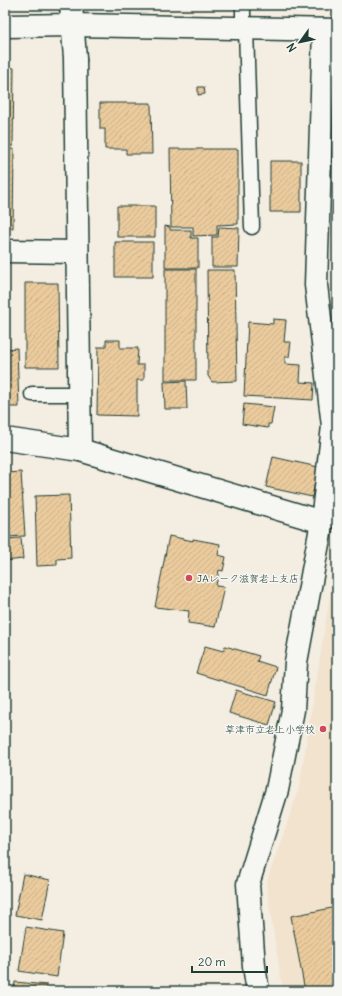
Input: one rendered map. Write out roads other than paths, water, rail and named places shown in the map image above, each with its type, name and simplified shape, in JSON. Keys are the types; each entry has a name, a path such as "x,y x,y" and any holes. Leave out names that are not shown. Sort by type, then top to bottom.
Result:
{"street":[{"path":"73,15 80,450"},
{"path":"5,26 73,15 245,28 330,30 316,285 335,426 322,522 296,662 293,710 277,790 248,884 254,966 258,991"},
{"path":"5,251 77,252"},
{"path":"5,439 80,450 322,522"}],"lane":[{"path":"243,5 252,227"},
{"path":"32,394 79,394"}],"place":[{"name":"JAレーク滋賀老上支店","path":"189,578"},
{"name":"草津市立老上小学校","path":"323,729"}]}
